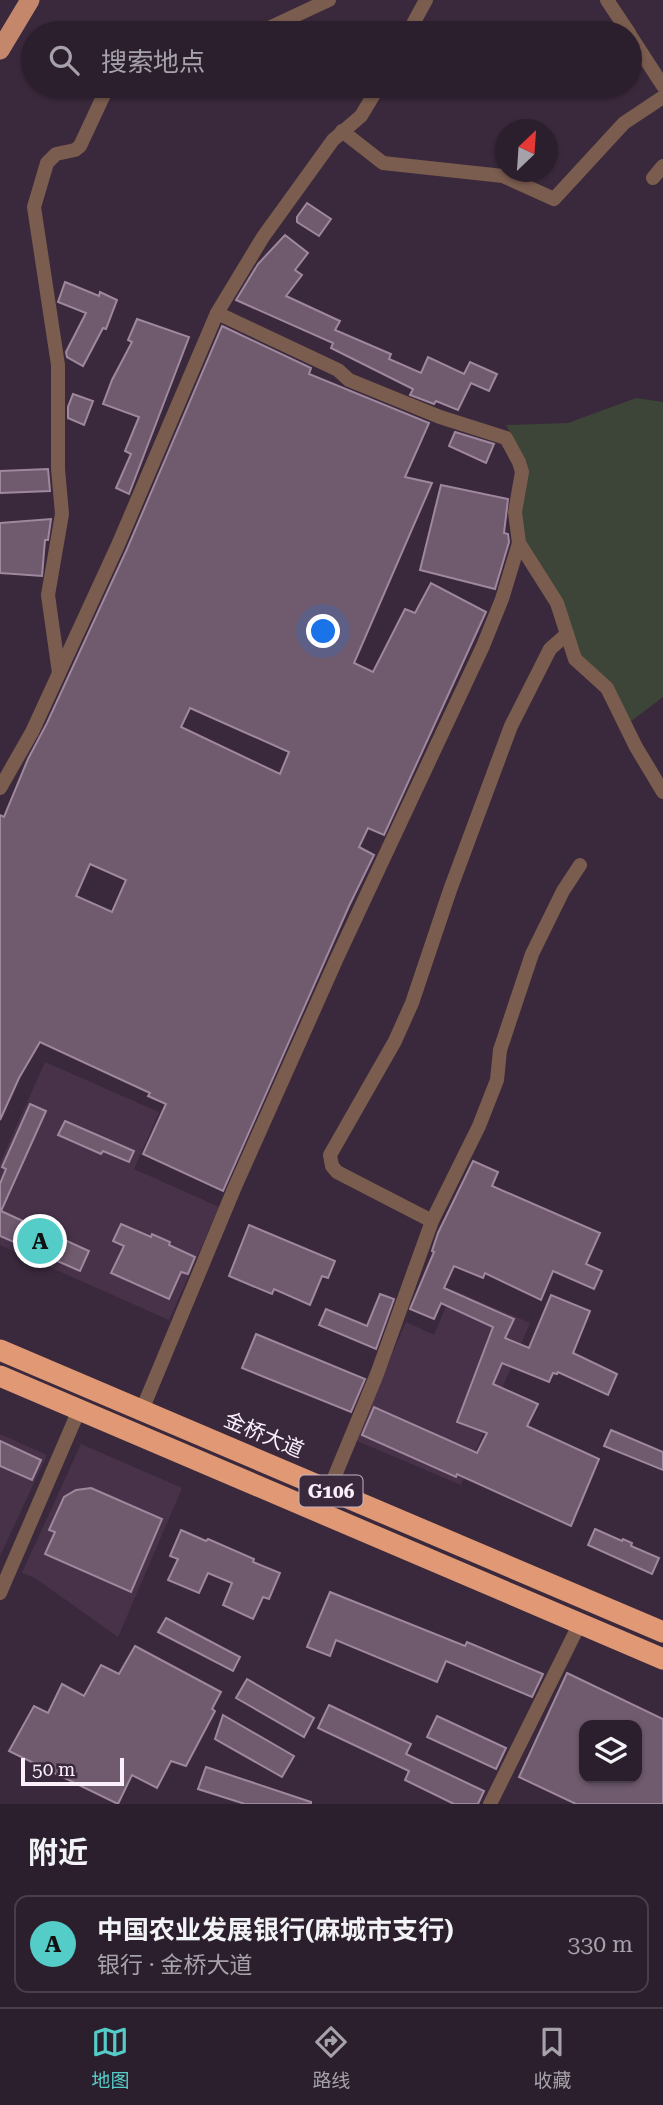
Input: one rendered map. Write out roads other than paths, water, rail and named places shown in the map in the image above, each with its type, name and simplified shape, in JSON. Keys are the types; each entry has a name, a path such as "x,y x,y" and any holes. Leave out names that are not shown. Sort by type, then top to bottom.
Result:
{"highway":[{"name":"金桥大道","path":"0,1350 663,1632"},
{"name":"G106","path":"0,1376 663,1659"}],"main road":[{"path":"0,26 15,0"},
{"path":"0,50 30,0"}],"street":[{"path":"284,21 329,0"},
{"path":"415,21 426,0"},
{"path":"607,0 621,21"},
{"path":"642,54 663,86"},
{"path":"342,131 383,163 503,176 554,199 624,124 663,97"},
{"path":"59,673 48,595 62,514 58,469 58,365 34,207 47,163 56,153 75,150 80,146 102,98"},
{"path":"3,782 32,732 118,545 217,313 263,237 342,131 360,116 371,98"},
{"path":"653,178 663,166"},
{"path":"217,313 338,370 349,380 440,416 506,438 522,472 515,512 519,542 557,603 575,659 607,688 636,747 663,792"},
{"path":"142,1410 239,1176 343,945 483,646 502,599 519,542"},
{"path":"432,1221 337,1172 332,1166 330,1155 395,1041 412,1003 450,890 512,726 550,649 567,634"},
{"path":"0,759 3,782"},
{"path":"329,1490 377,1374 432,1221 479,1126 497,1080 500,1050 532,954 563,891 580,865"},
{"path":"0,1593 79,1410"},
{"path":"490,1804 580,1623"}],"place":[{"name":"中国农业发展银行(麻城市支行)","path":"40,1241"}]}
